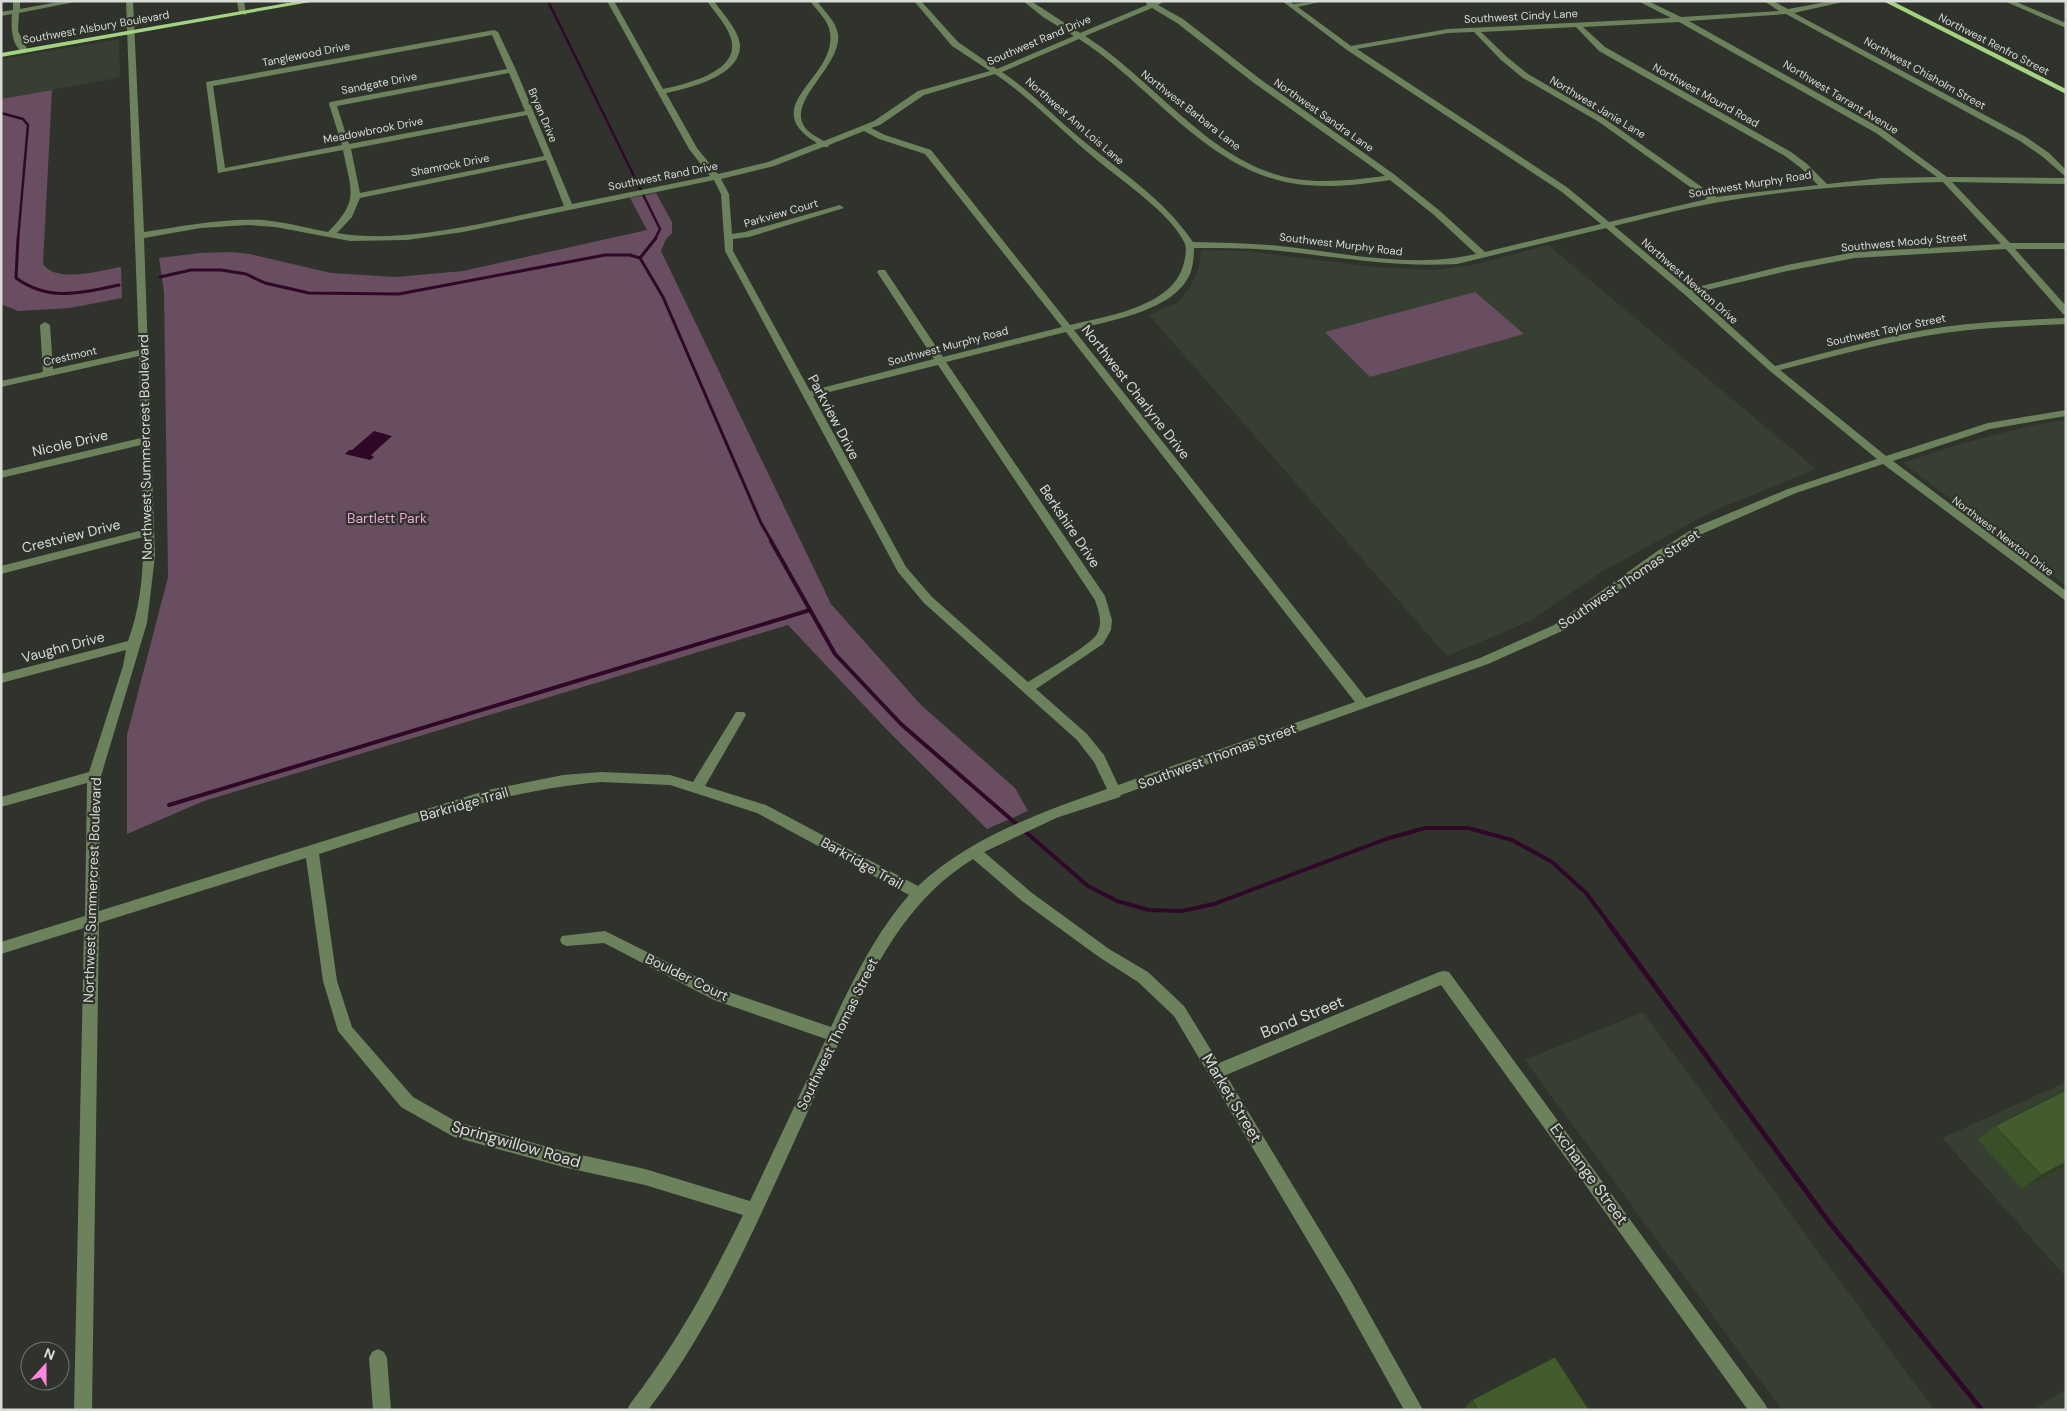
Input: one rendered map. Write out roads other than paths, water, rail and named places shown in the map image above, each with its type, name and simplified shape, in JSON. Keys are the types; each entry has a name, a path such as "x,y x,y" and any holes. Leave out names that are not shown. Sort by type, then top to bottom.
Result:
{"main road":[{"name":"Southwest Alsbury Boulevard","path":"1,55 313,1"},
{"name":"Northwest Renfro Street","path":"1886,1 2066,92"}],"street":[{"path":"17,1 14,30 24,51"},
{"path":"1,14 77,1"},
{"name":"Northwest Summercrest Boulevard","path":"83,1410 90,919 94,776 128,666 132,644 141,623 149,556 144,352 129,1"},
{"path":"240,1 243,13"},
{"name":"Parkview Drive","path":"610,1 693,149 722,185 725,194 729,251 735,264 902,570 928,600 1082,736 1099,759 1114,793"},
{"path":"662,92 712,77 728,63 734,54 736,46 734,39 710,1"},
{"path":"813,1 832,25 835,44 826,63 806,93 797,114 798,122 803,130 825,144"},
{"name":"Northwest Ann Lois Lane","path":"917,1 955,44 994,72 1021,88 1071,135 1159,206 1177,225 1190,245"},
{"name":"Northwest Barbara Lane","path":"1026,1 1107,54 1153,97 1238,162 1258,171 1304,182 1338,184 1392,177"},
{"name":"Southwest Rand Drive","path":"139,236 227,223 264,223 330,235 381,239 418,236 569,208 757,168 865,128 886,118 921,93 994,72 1148,3 1162,1"},
{"path":"1288,4 1320,1"},
{"name":"Northwest Tarrant Avenue","path":"1641,1 1680,20 1880,131 1945,179 2008,246 2066,312"},
{"name":"Northwest Chisholm Street","path":"1767,1 2022,139 2046,155 2066,175"},
{"name":"Southwest Cindy Lane","path":"1350,48 1406,37 1475,29 1680,20 1786,12 1844,1"},
{"path":"2007,1 2066,26"},
{"name":"Northwest Sandra Lane","path":"1148,3 1180,21 1257,81 1392,177 1437,213 1483,255"},
{"name":"Northwest Newton Drive","path":"1288,4 1350,48 1531,166 1609,225 1773,369 1884,460 2066,597"},
{"name":"Northwest Mound Road","path":"1577,24 1588,38 1602,49 1788,154 1804,166 1824,186"},
{"name":"Northwest Janie Lane","path":"1475,29 1487,43 1524,76 1583,109 1646,149 1714,200"},
{"name":"Bryan Drive","path":"494,32 530,112 569,208"},
{"name":"Tanglewood Drive","path":"221,171 209,84 494,32"},
{"name":"Sandgate Drive","path":"356,196 346,146 333,104 512,70"},
{"name":"Meadowbrook Drive","path":"221,171 530,112"},
{"name":"Northwest Charlyne Drive","path":"865,128 882,137 928,152 1363,703"},
{"name":"Shamrock Drive","path":"356,196 549,157"},
{"name":"Southwest Murphy Road","path":"807,396 1124,314 1169,296 1180,285 1188,269 1190,245 1257,247 1387,263 1415,264 1457,261 1714,200 1824,186 1882,181 1945,179 2066,182"},
{"path":"330,235 348,217 356,196"},
{"name":"Parkview Court","path":"727,237 746,236 840,208"},
{"name":"Southwest Moody Street","path":"1687,292 1787,268 1855,255 2008,246 2066,246"},
{"name":"Berkshire Drive","path":"882,272 1101,599 1106,614 1107,629 1099,641 1027,689"},
{"name":"Southwest Taylor Street","path":"1773,369 1926,332 1991,324 2066,322"},
{"path":"45,325 48,374"},
{"name":"Crestmont","path":"1,384 144,352"},
{"name":"Southwest Thomas Street","path":"636,1410 676,1357 711,1294 754,1210 858,987 880,947 898,919 919,894 951,866 1000,836 1030,823 1484,661 1558,628 1660,555 1700,530 1792,490 1988,426 2066,413"},
{"name":"Nicole Drive","path":"1,475 146,440"},
{"name":"Crestview Drive","path":"1,570 149,532"},
{"name":"Vaughn Drive","path":"1,679 132,644"},
{"path":"697,787 740,715"},
{"path":"1,802 94,776"},
{"name":"Barkridge Trail","path":"1,948 488,795 563,780 601,776 670,780 697,787 761,809 919,894"},
{"name":"Springwillow Road","path":"312,849 330,981 346,1032 407,1102 454,1129 563,1158 645,1177 754,1210"},
{"name":"Market Street","path":"975,852 1027,897 1104,953 1144,977 1179,1010 1217,1071 1302,1219 1346,1289 1414,1410"},
{"name":"Boulder Court","path":"567,940 605,937 719,995 835,1035"},
{"name":"Exchange Street","path":"1401,996 1444,977 1542,1108 1759,1410"},
{"name":"Bond Street","path":"1217,1071 1401,996"},
{"path":"378,1358 382,1410"}],"waterway":[{"path":"548,1 660,229 655,239"},
{"path":"1,113 23,119 28,125 18,239"},
{"path":"18,238 16,278 28,286 53,293 66,294 119,285"},
{"path":"640,258 656,238"},
{"path":"160,277 191,270 221,270 246,274 265,283 309,293 399,294 605,255 630,255 640,258"},
{"path":"640,258 663,297 761,523 772,542"},
{"path":"771,541 835,654 901,724 1088,886 1117,901 1149,910 1182,911 1214,904 1386,839 1425,828 1468,828 1512,840 1552,862 1586,893 1610,925"},
{"path":"169,805 810,610"},
{"path":"1609,924 1829,1222 1982,1410"}],"park label":[{"name":"Bartlett Park","path":"387,518"}]}
